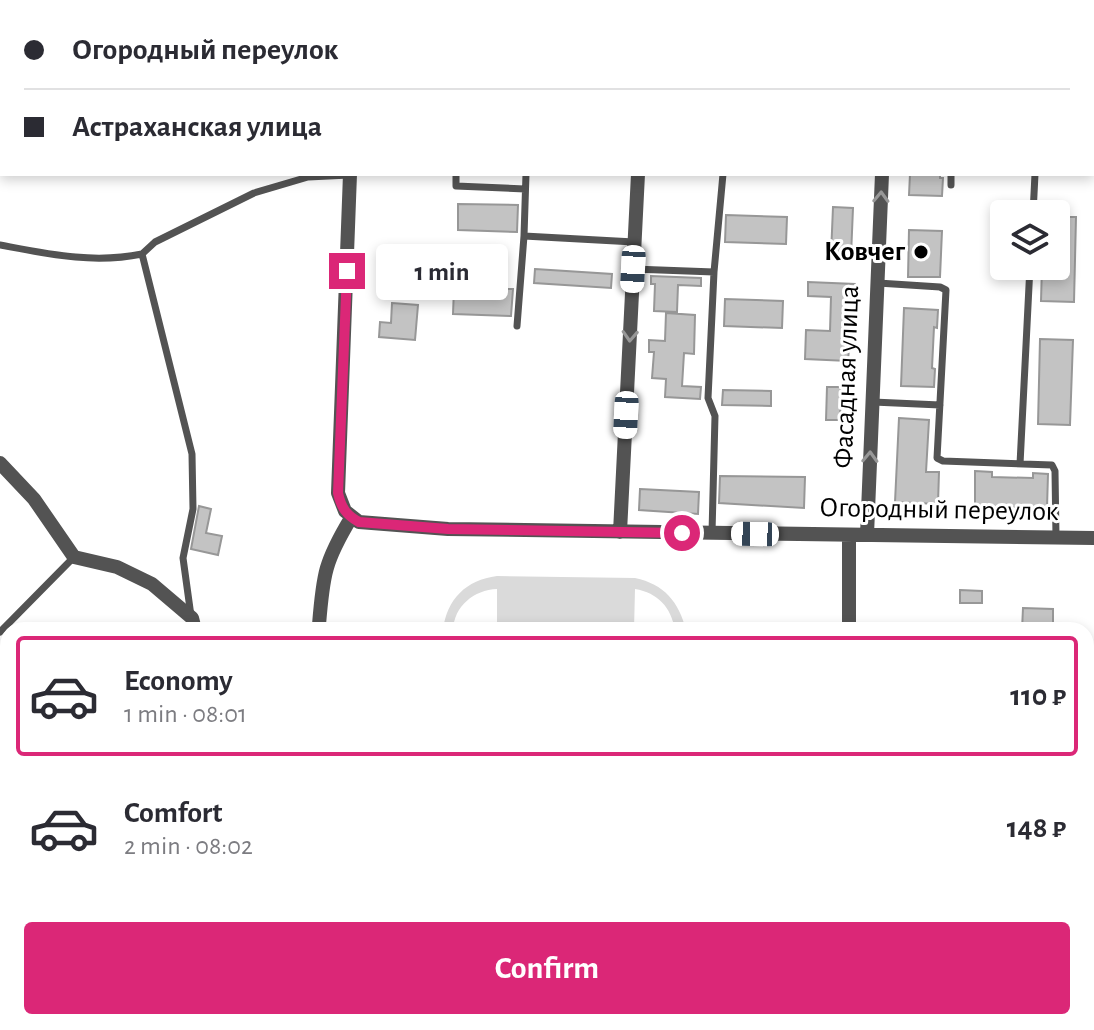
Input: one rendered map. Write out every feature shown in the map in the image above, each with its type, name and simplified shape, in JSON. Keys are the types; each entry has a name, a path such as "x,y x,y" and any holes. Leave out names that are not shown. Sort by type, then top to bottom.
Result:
{"street":[{"path":"319,622 322,579 330,553 351,518 340,503 338,493 350,176"},
{"path":"620,532 638,176"},
{"name":"Фасадная улица","path":"867,535 882,176"},
{"path":"0,463 34,499 74,557 117,567 152,584 191,622"},
{"name":"Огородный переулок","path":"351,518 359,522 448,529 1094,538"},
{"path":"849,535 849,622"}],"lane":[{"path":"0,245 69,258 116,259 142,254 155,242 254,193 303,176"},
{"path":"456,176 456,186 525,189"},
{"path":"517,326 526,176"},
{"path":"712,533 715,416 708,398 714,272 723,176"},
{"path":"951,176 951,185"},
{"path":"1034,200 1035,176"},
{"path":"524,236 634,242"},
{"path":"142,254 192,454 193,509 183,558 193,622"},
{"path":"633,269 714,272"},
{"path":"1020,464 1029,280"},
{"path":"877,283 946,290 937,454 940,460 1049,464 1054,468 1056,537"},
{"path":"873,402 940,405"},
{"path":"10,622 74,557"}],"shaded area":[{"path":"486,578 635,578 654,585 669,596 683,622 672,622 662,602 635,589 634,622 497,622 497,589 473,596 461,607 454,622 444,622 460,593"}],"building":[{"path":"910,176 943,178 942,196 909,195"},
{"path":"458,204 518,205 517,232 458,230"},
{"path":"833,207 853,208 851,256 831,255"},
{"path":"726,215 787,217 786,244 725,242"},
{"path":"1070,217 1076,217 1074,302 1041,301 1042,280 1070,280"},
{"path":"909,230 942,231 940,277 908,277"},
{"path":"535,269 612,274 611,288 534,283"},
{"path":"651,276 701,278 701,286 678,285 677,312 654,311 655,284 651,284"},
{"path":"808,282 855,284 854,298 847,298 845,348 849,348 848,361 805,359 806,330 830,331 831,297 808,296"},
{"path":"454,288 513,289 511,316 453,314"},
{"path":"725,299 783,301 782,328 724,326"},
{"path":"392,303 418,305 415,340 379,337 380,322 391,323"},
{"path":"904,308 938,310 937,328 934,327 934,387 901,386"},
{"path":"666,313 695,315 694,354 684,353 682,386 701,387 700,399 665,397 666,379 652,378 654,352 649,352 649,340 665,341"},
{"path":"1040,339 1073,340 1070,425 1038,424"},
{"path":"827,387 841,387 840,420 826,420"},
{"path":"723,390 771,391 771,406 722,405"},
{"path":"899,418 929,420 926,472 939,472 938,504 895,502"},
{"path":"975,471 992,472 992,477 1033,478 1033,473 1048,474 1047,508 975,506"},
{"path":"720,476 805,477 804,508 719,503"},
{"path":"640,489 699,492 698,514 639,510"},
{"path":"199,506 211,509 206,533 222,536 218,555 191,549"},
{"path":"960,590 982,591 982,603 960,603"},
{"path":"1023,608 1053,609 1053,622 1022,622"}],"place":[{"name":"Ковчег","path":"921,252"}],"route":[{"path":"347,271 338,493 340,503 351,518 359,522 448,529 682,533"}]}
